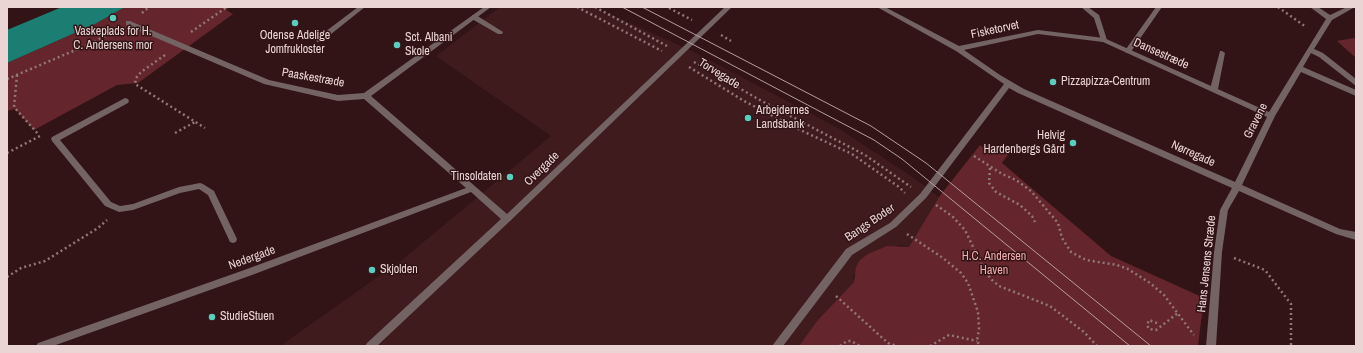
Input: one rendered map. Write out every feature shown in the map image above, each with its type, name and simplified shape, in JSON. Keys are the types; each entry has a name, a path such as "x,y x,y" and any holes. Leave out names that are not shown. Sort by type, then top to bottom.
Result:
{"street":[{"path":"319,40 362,7"},
{"path":"488,7 366,96 507,219"},
{"name":"Overgade","path":"370,346 507,219 729,7"},
{"name":"Fisketorvet","path":"880,7 958,49 997,77 1021,91"},
{"path":"1084,7 1097,17 1104,40"},
{"path":"1128,51 1159,7"},
{"path":"1313,7 1330,18 1352,7"},
{"path":"474,18 500,32"},
{"name":"Gravene","path":"1237,187 1271,116 1330,18"},
{"name":"Paaskestræde","path":"128,23 267,82 338,98 366,96"},
{"name":"Fisketorvet","path":"958,49 1038,32"},
{"name":"Dansestræde","path":"1038,32 1104,40 1271,116"},
{"path":"1310,50 1321,55 1356,83"},
{"path":"1214,90 1222,53"},
{"path":"1299,68 1356,93"},
{"name":"Bangs Boder","path":"777,346 849,252 893,225 916,204 1008,84"},
{"name":"Nørregade","path":"1021,91 1339,232 1356,236"},
{"path":"125,102 55,139 108,204 119,209 133,207 179,190 200,186 211,194 233,239"},
{"name":"Hans Jensens Stræde","path":"1211,346 1218,252 1224,210 1237,187"},
{"name":"Nedergade","path":"41,346 249,272 471,189"}],"path":[{"path":"205,128 135,84 136,78 141,72 180,45 186,36 227,7"},
{"name":"Torvegade","path":"577,7 678,55 705,78 796,128 852,154 899,187 916,204"},
{"path":"595,7 758,99 865,155 952,216 965,230 984,270 999,286 1050,306 1084,332 1097,346"},
{"path":"1278,7 1318,36"},
{"path":"669,8 708,28"},
{"path":"7,79 90,44 128,23"},
{"path":"17,75 14,106 34,130"},
{"path":"175,133 195,122"},
{"path":"7,153 40,136"},
{"path":"961,146 990,167 1016,180 1031,191 1058,223 1062,238 1071,252 1086,260 1117,265 1128,269 1158,289 1178,313 1197,340"},
{"path":"990,167 989,183 996,192 1020,205 1032,216 1034,222"},
{"path":"7,276 21,268 45,261 98,228 119,209"},
{"path":"893,225 943,258 961,273 968,283 978,312 979,329 977,341 980,346"},
{"path":"1218,252 1265,270 1290,304 1291,346"},
{"path":"824,284 871,329 888,342 897,346"},
{"path":"1157,323 1149,320 1147,325 1149,328 1156,330 1178,313"},
{"path":"930,346 949,335 977,341"},
{"path":"840,346 847,341 851,341 860,346"}],"shaded area":[{"path":"500,7 594,7 690,50 838,128 911,176 939,197 909,247 899,245 853,276 854,282 817,321 799,346 280,346 403,259 551,136 436,56"}],"green space":[{"path":"125,7 230,7 226,10 233,14 138,83 117,85 34,130 15,109 7,111 7,63 95,24"},
{"path":"1354,38 1356,40 1356,58 1337,41"},
{"name":"H.C. Andersen Haven","path":"980,145 992,155 999,147 1009,153 1002,163 1111,256 1204,298 1198,346 799,346 817,321 854,282 856,267 860,260 868,254 887,246 909,247 939,197"}],"water":[{"path":"62,7 125,7 95,24 7,63 7,30"}],"tram line":[{"path":"622,7 874,140 902,159 1130,346"},
{"path":"642,7 871,126 926,163 1151,346"}],"place":[{"name":"Vaskeplads for H. C. Andersens mor","path":"113,18"},
{"name":"Odense Adelige Jomfrukloster","path":"295,23"},
{"name":"Sct. Albani Skole","path":"397,45"},
{"name":"Pizzapizza-Centrum","path":"1053,82"},
{"name":"Arbejdernes Landsbank","path":"748,118"},
{"name":"Helvig Hardenbergs Gård","path":"1073,143"},
{"name":"Tinsoldaten","path":"510,177"},
{"name":"Skjolden","path":"372,270"},
{"name":"StudieStuen","path":"212,317"}]}
